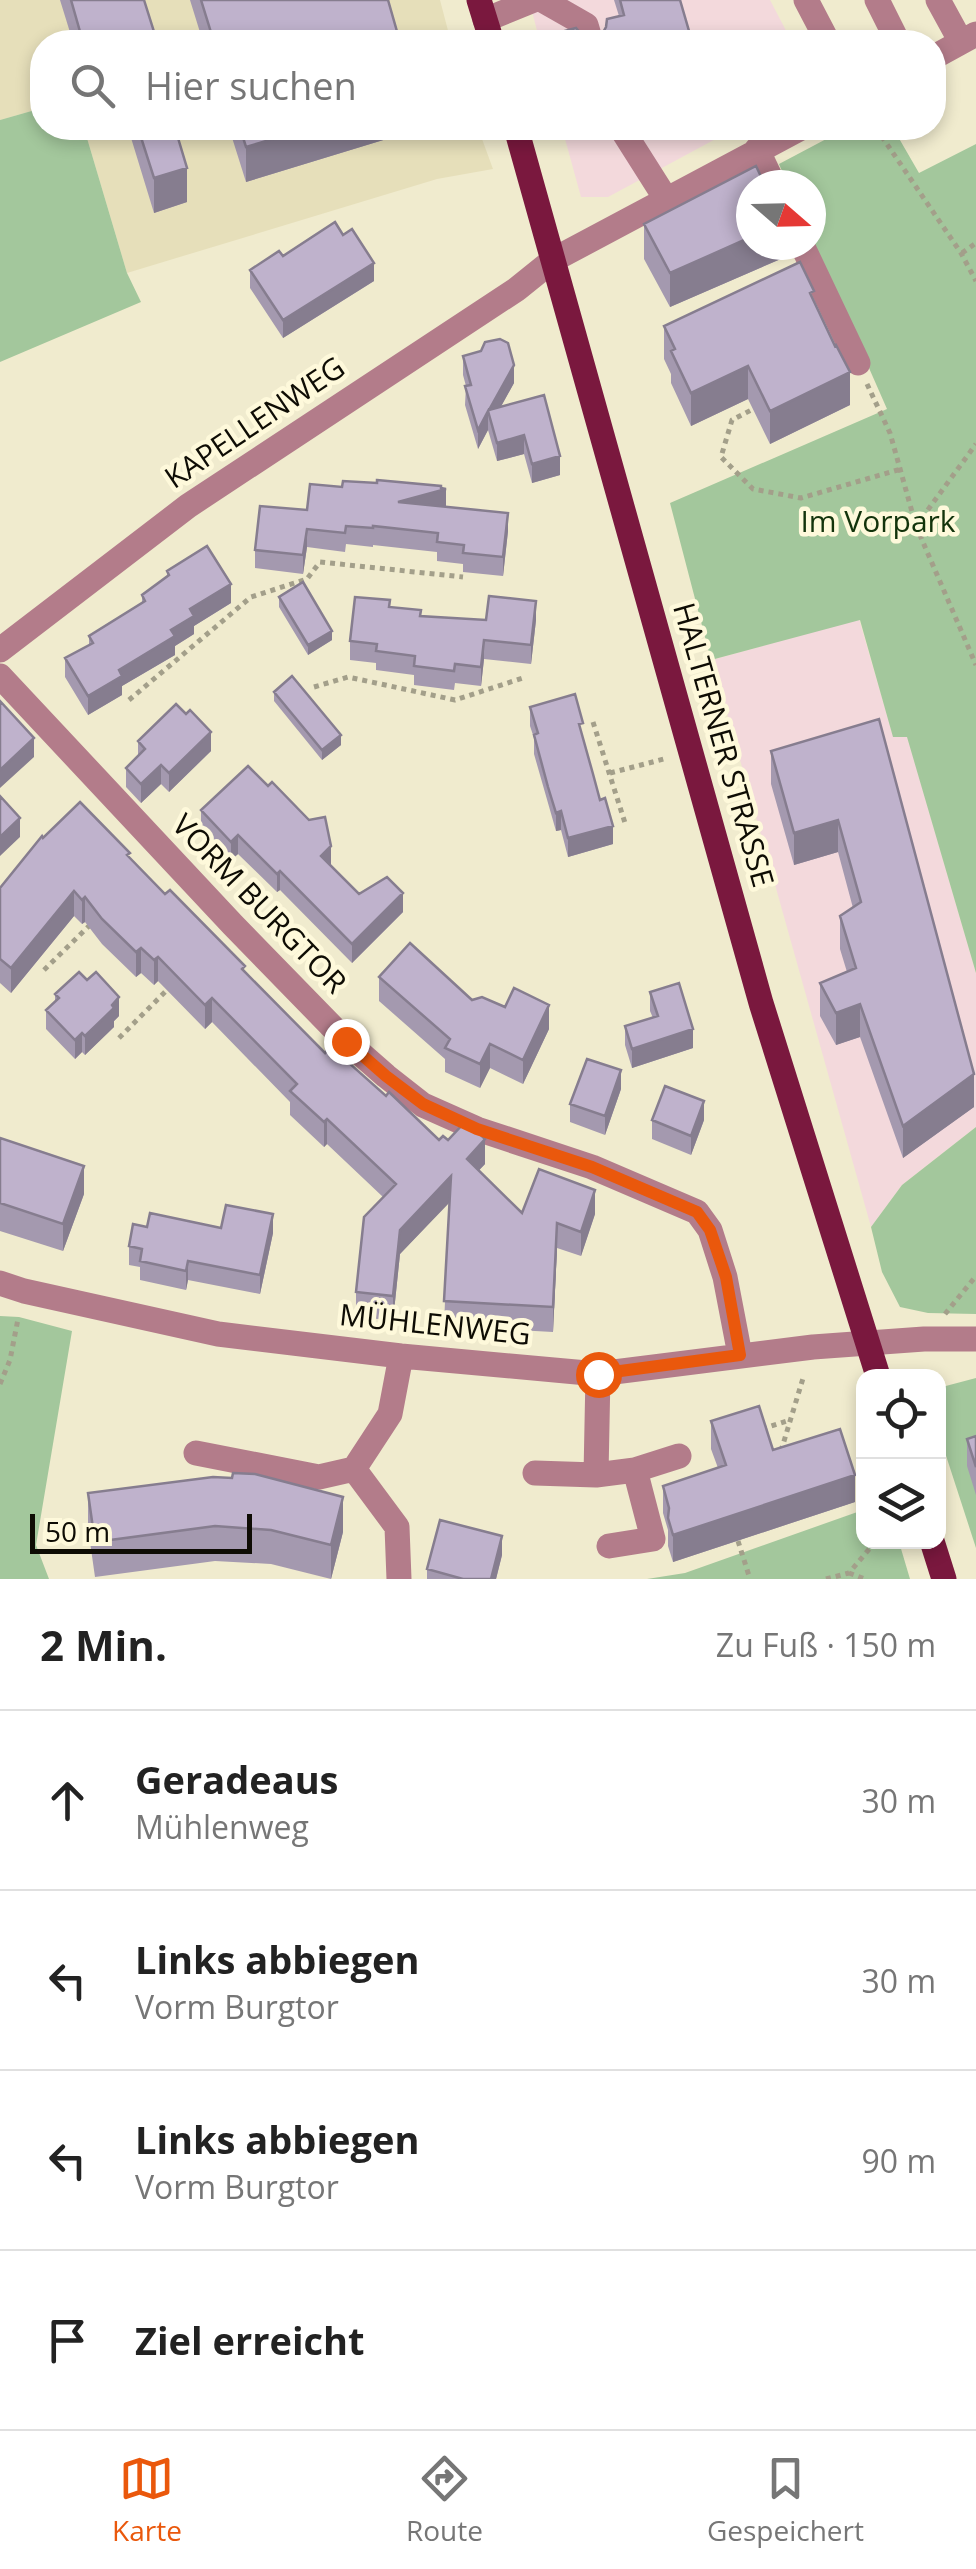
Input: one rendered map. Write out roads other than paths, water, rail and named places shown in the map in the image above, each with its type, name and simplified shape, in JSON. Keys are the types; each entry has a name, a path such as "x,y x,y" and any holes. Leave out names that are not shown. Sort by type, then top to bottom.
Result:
{"main road":[{"name":"HALTERNER STRASSE","path":"519,140 762,1003 876,1369"},
{"path":"934,1549 944,1579"}],"street":[{"path":"485,21 534,0"},
{"path":"542,0 586,25 587,30"},
{"path":"806,0 822,30"},
{"path":"876,0 892,30"},
{"path":"938,0 969,38 946,50"},
{"path":"629,140 666,199"},
{"name":"KAPELLENWEG","path":"0,650 188,506 517,289 553,260 777,140"},
{"path":"757,150 767,170"},
{"path":"809,260 858,363"},
{"name":"VORM BURGTOR","path":"0,676 233,925 346,1041 386,1076 423,1104 477,1129 592,1167 697,1212 710,1230 726,1277 740,1355"},
{"name":"MÜHLENWEG","path":"12,1287 218,1334 598,1374 813,1347 976,1339"},
{"path":"196,1453 319,1476 354,1470 390,1414 401,1356"},
{"path":"596,1475 598,1374"},
{"path":"535,1472 596,1475 635,1470 678,1456"},
{"path":"354,1470 397,1528 399,1579"},
{"path":"609,1546 653,1538 635,1470"}],"park label":[{"name":"Im Vorpark","path":"878,522"}]}
